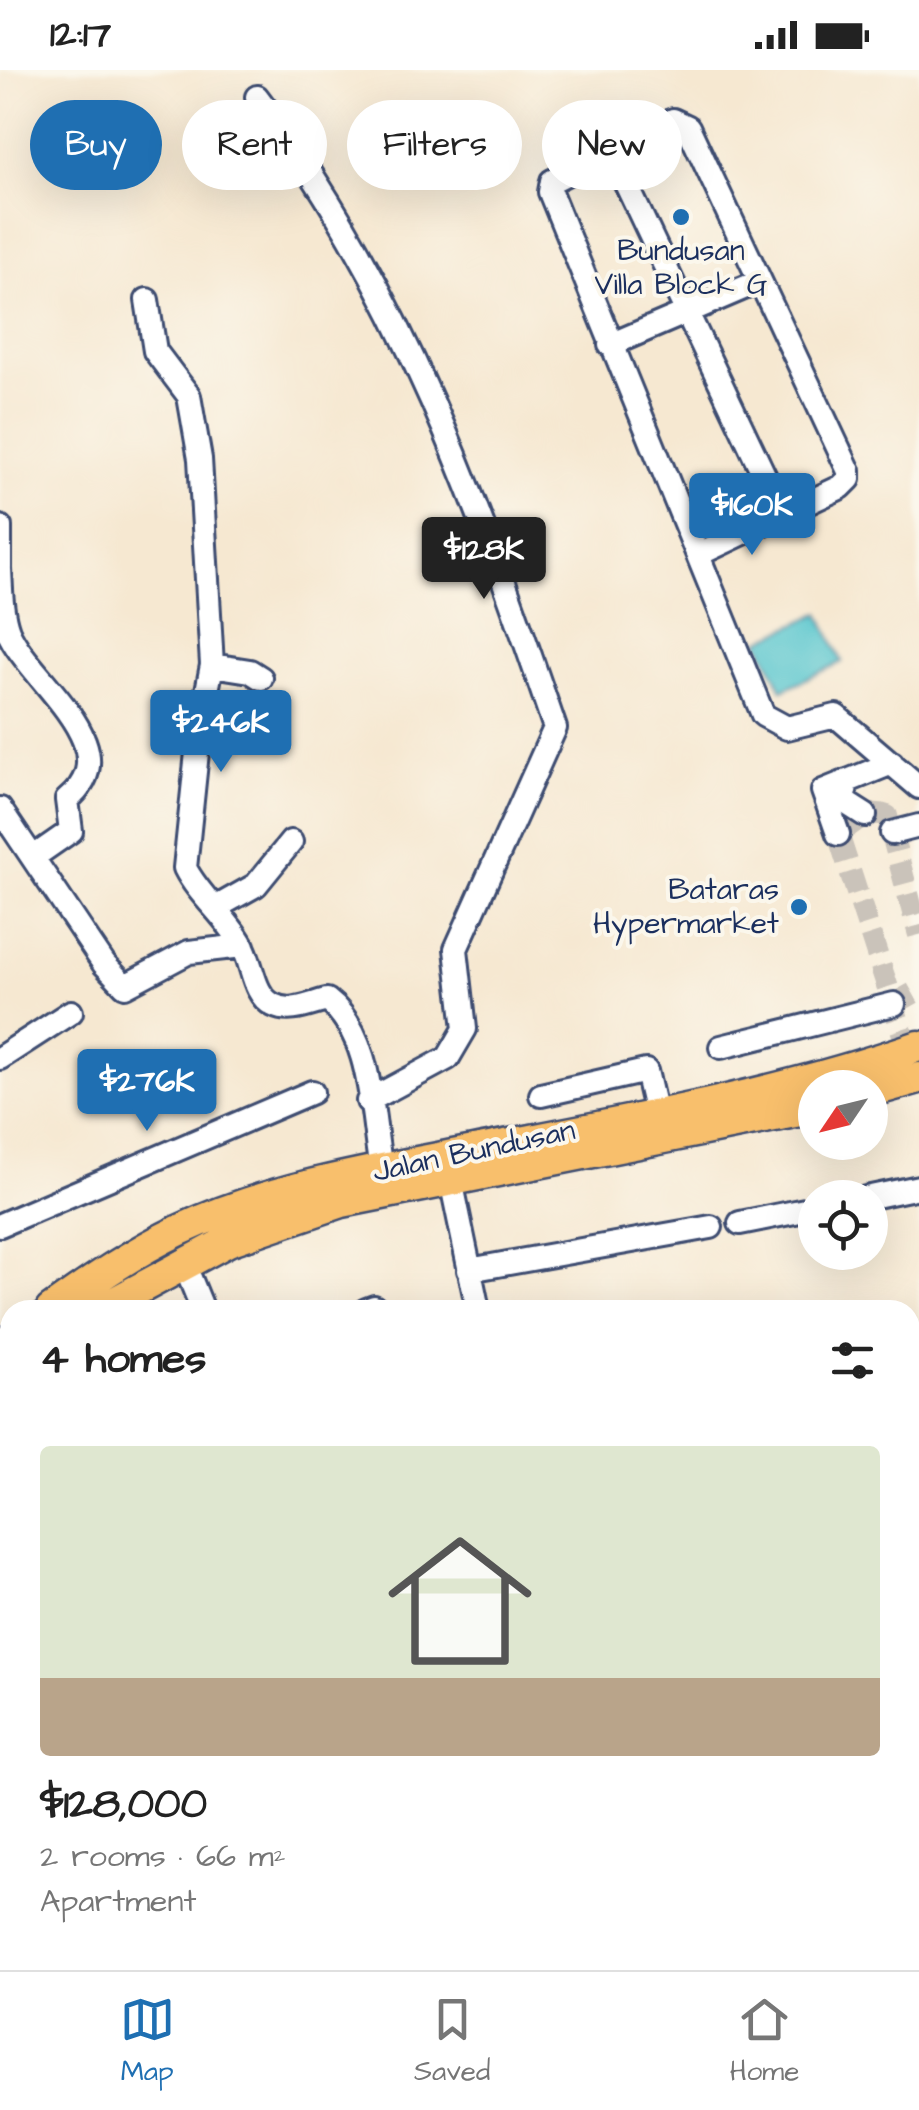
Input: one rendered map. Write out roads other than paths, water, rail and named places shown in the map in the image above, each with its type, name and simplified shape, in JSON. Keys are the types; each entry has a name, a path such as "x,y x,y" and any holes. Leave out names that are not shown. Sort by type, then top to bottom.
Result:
{"main road":[{"name":"Jalan Bundusan","path":"65,1300 109,1268 183,1228 262,1200 381,1169 784,1087 919,1046"},
{"path":"888,1087 919,1078"},
{"name":"Jalan Bundusan","path":"117,1300 183,1262 269,1224 342,1202 798,1111"}],"street":[{"path":"257,97 310,166 427,388 501,570 555,728 456,949 465,1030 457,1048 448,1058 368,1101"},
{"path":"682,124 688,127 849,471 849,479 841,486 699,554"},
{"path":"550,190 764,715 787,728 836,716 919,786"},
{"path":"629,190 783,515"},
{"path":"610,345 760,280"},
{"path":"147,300 156,351 190,396 200,459 212,665 185,868 194,887 216,907 243,946 259,991 272,1005 290,1010 327,1000 344,1013 357,1038 381,1169"},
{"path":"0,527 0,568 8,630 29,667 57,692 91,760 90,774 68,800 71,831 35,856"},
{"path":"212,665 261,678"},
{"path":"838,834 824,790 892,762"},
{"path":"847,781 843,800 865,815"},
{"path":"0,809 104,964 125,986 189,952 243,946"},
{"path":"892,832 919,826"},
{"path":"216,907 256,885 291,842"},
{"path":"721,1046 894,1004"},
{"path":"0,1058 71,1012"},
{"path":"541,1095 646,1070 656,1114"},
{"path":"0,1224 312,1092"},
{"path":"451,1180 476,1300"},
{"path":"888,1193 919,1187"},
{"path":"740,1223 798,1211"},
{"path":"469,1270 711,1227"},
{"path":"183,1262 199,1300"}],"water":[{"path":"820,613 842,662 782,690 759,641"}],"tunnel":[{"path":"908,1050 838,834 861,818 887,816 919,935"},
{"path":"894,1004 919,990"}],"place":[{"name":"Bundusan Villa Block G","path":"681,217"},
{"name":"Bataras Hypermarket","path":"799,907"}]}
